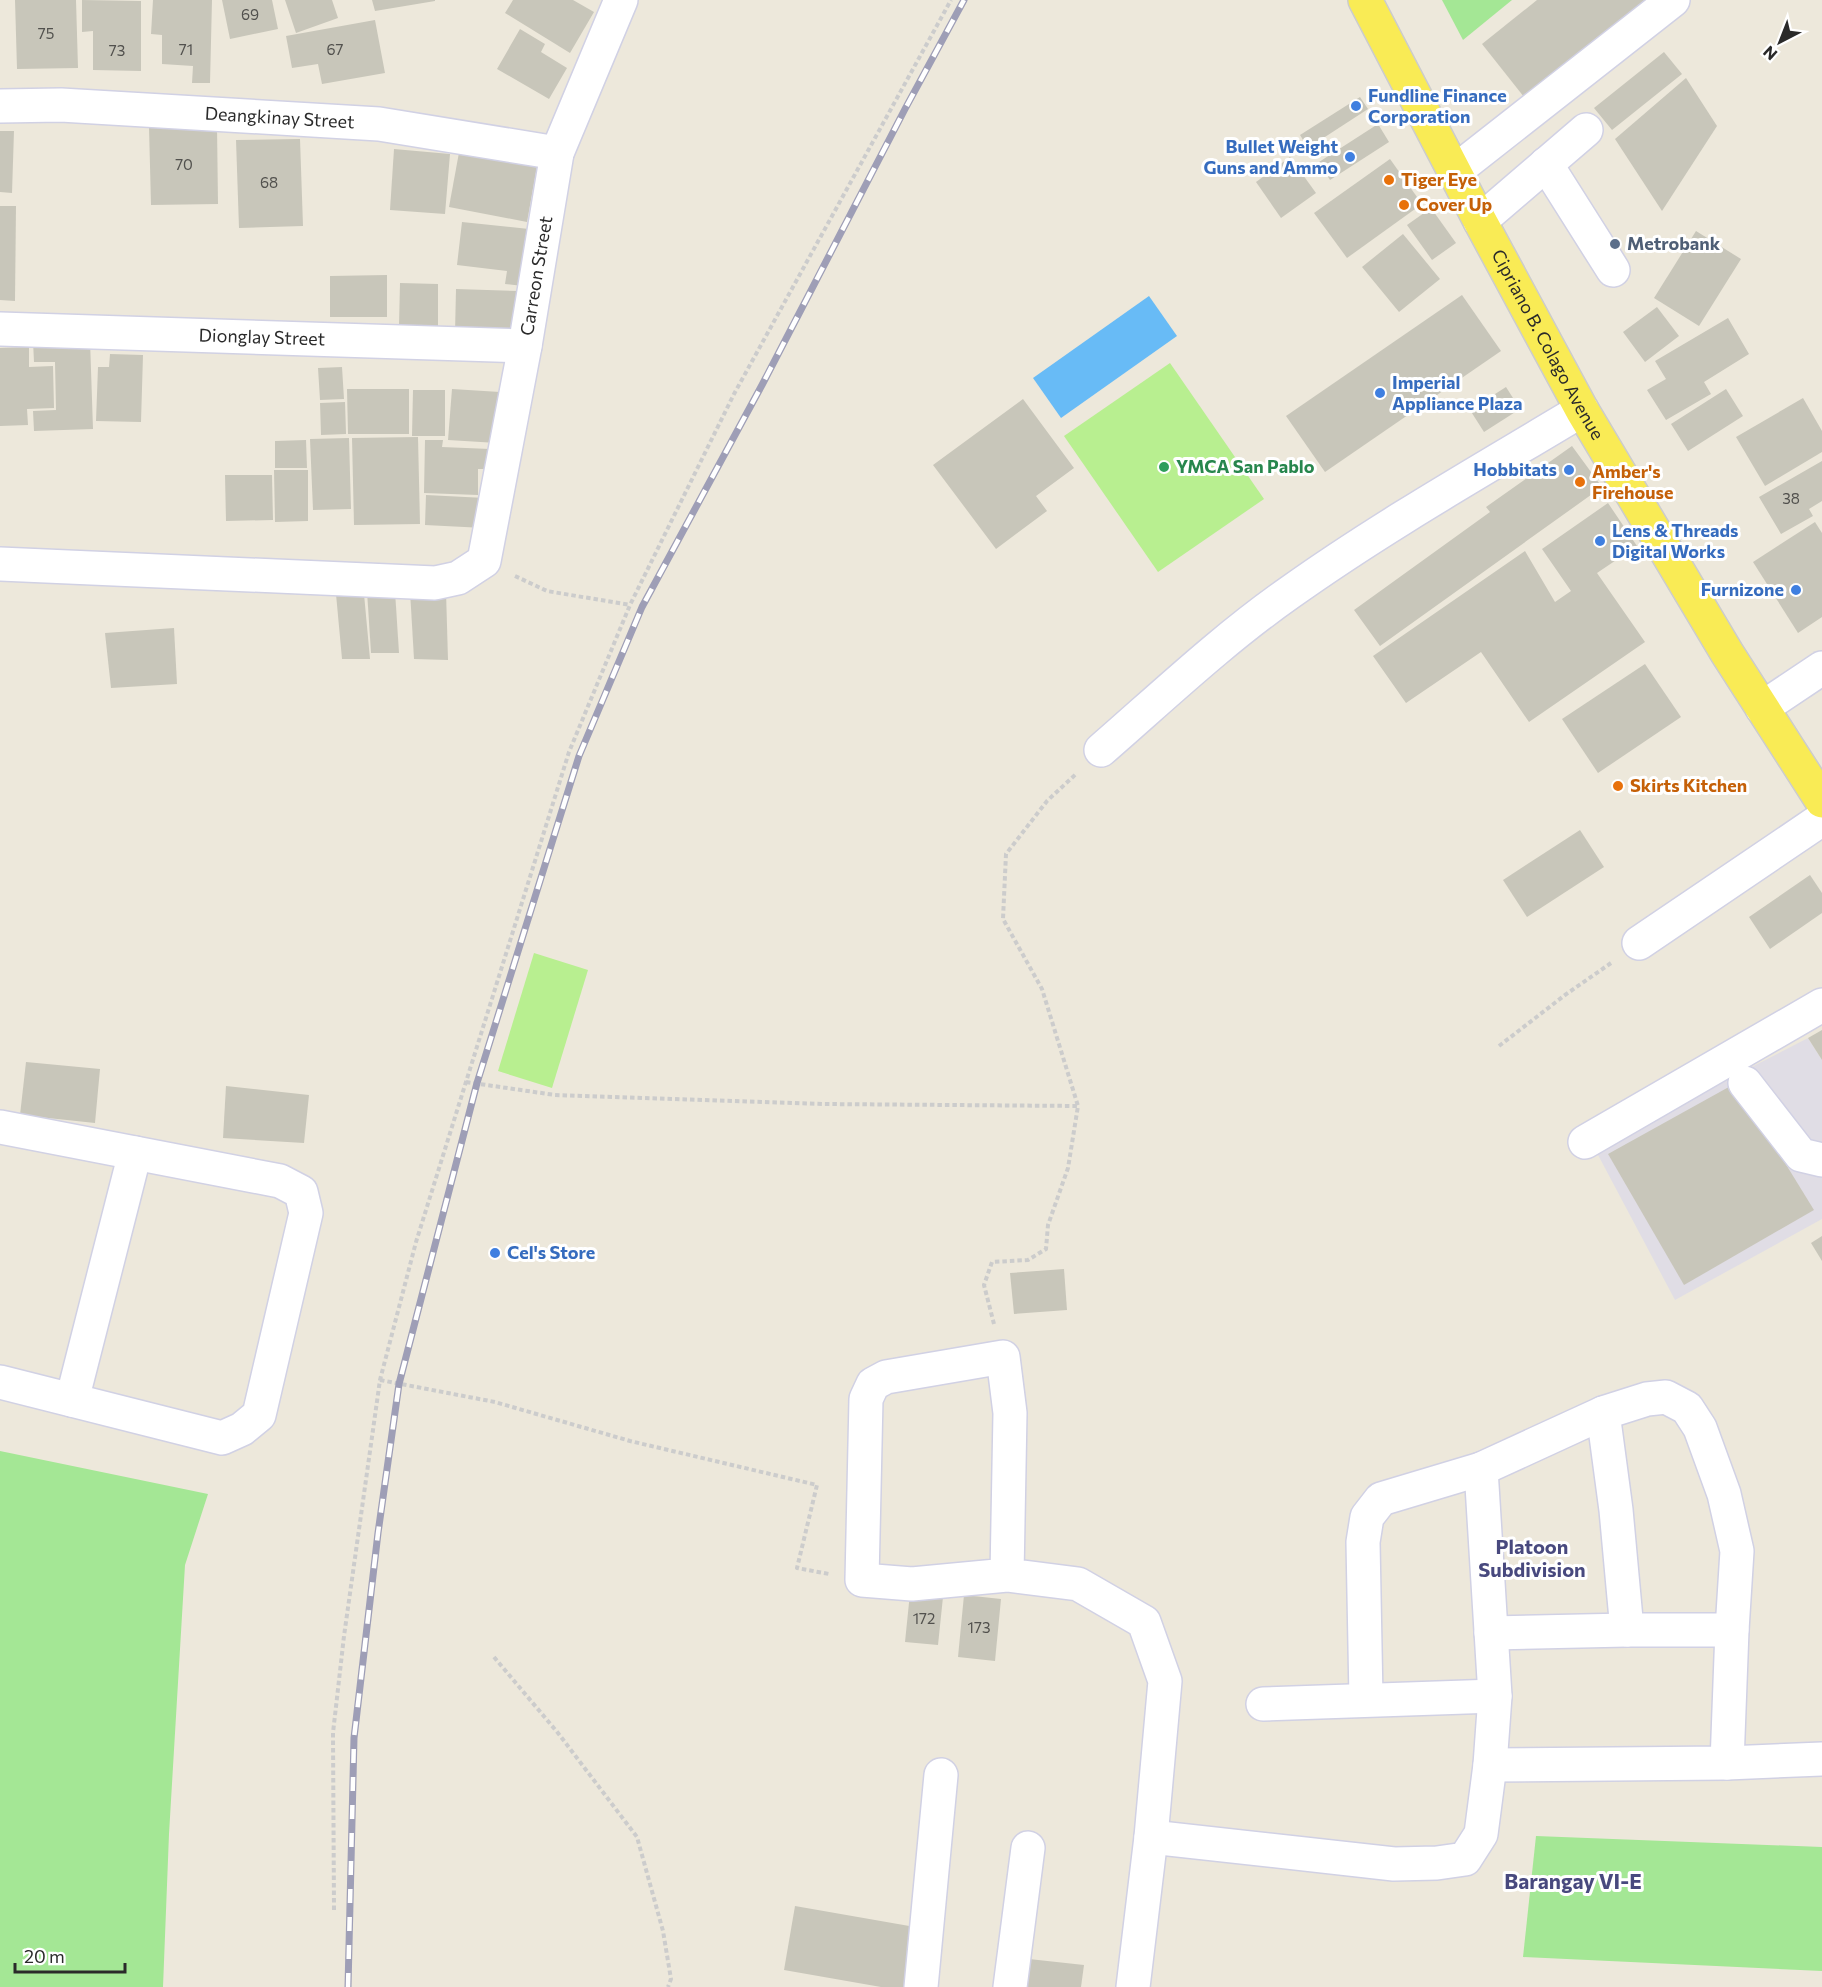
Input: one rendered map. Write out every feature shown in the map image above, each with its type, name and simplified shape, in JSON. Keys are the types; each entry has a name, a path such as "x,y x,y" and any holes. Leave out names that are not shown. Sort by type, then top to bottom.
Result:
{"main road":[{"name":"Cipriano B. Colago Avenue","path":"1365,0 1582,410 1762,708 1822,801"}],"street":[{"name":"Carreon Street","path":"484,561 525,346 557,153 621,0"},
{"path":"1454,172 1673,0"},
{"name":"Deangkinay Street","path":"0,106 61,105 379,124 557,153"},
{"path":"1480,221 1586,130"},
{"path":"1546,164 1613,270"},
{"name":"Dionglay Street","path":"0,329 525,346"},
{"path":"1101,750 1207,657 1287,594 1362,542 1582,410"},
{"path":"0,564 435,583 458,578 484,561"},
{"path":"1762,708 1822,668"},
{"path":"1639,943 1822,819"},
{"path":"1586,1142 1822,1005"},
{"path":"1745,1083 1801,1155 1822,1160"},
{"path":"0,1127 280,1181 301,1192 306,1213 259,1415 242,1429 222,1438 0,1382"},
{"path":"72,1400 135,1153"},
{"path":"1007,1575 1010,1413 1004,1357 885,1377 873,1384 866,1399 862,1580 912,1584 1007,1575 1078,1584 1144,1622 1166,1681 1151,1837 1133,1987"},
{"path":"1366,1699 1363,1542 1367,1517 1381,1499 1481,1469 1603,1413 1647,1399 1666,1397 1687,1407 1700,1428 1724,1494 1737,1551 1728,1763"},
{"path":"1603,1413 1616,1510 1627,1630"},
{"path":"1151,1837 1394,1864 1437,1863 1465,1858 1481,1834 1490,1765 1495,1696 1481,1469"},
{"path":"1491,1633 1732,1630"},
{"path":"1263,1704 1495,1696"},
{"path":"1490,1765 1728,1763 1822,1759"},
{"path":"921,1987 941,1775"},
{"path":"1010,1987 1028,1848"}],"path":[{"path":"334,1910 333,1733 344,1636 380,1380 416,1242 569,752 630,605 734,394 951,0"},
{"path":"484,561 547,591 630,605"},
{"path":"1004,1357 988,1307 984,1285 992,1262 1028,1260 1046,1249 1048,1225 1068,1168 1078,1106 1042,988 1003,919 1006,854 1047,801 1101,750"},
{"path":"1499,1046 1565,995 1639,943"},
{"path":"466,1082 555,1095 823,1104 1078,1106"},
{"path":"380,1380 495,1402 630,1441 817,1485 798,1568 862,1580"},
{"path":"494,1657 558,1733 637,1837 663,1931 671,1979 668,1987"}],"shaded area":[{"path":"1808,1038 1822,1060 1822,1219 1675,1300 1597,1153 1738,1074"}],"green space":[{"path":"1442,0 1512,0 1463,40"},
{"name":"YMCA San Pablo","path":"1170,363 1264,499 1158,572 1064,436"},
{"path":"534,953 588,970 552,1088 498,1071"},
{"path":"0,1451 208,1494 185,1565 169,1834 163,1987 0,1987"},
{"path":"1536,1836 1822,1847 1822,1971 1523,1957"}],"water":[{"path":"1149,296 1177,336 1061,418 1033,378"}],"building":[{"path":"15,0 76,0 78,68 17,69"},
{"path":"82,0 141,1 141,71 93,70 93,31 82,32"},
{"path":"153,0 212,0 210,83 192,83 193,66 162,64 162,35 151,34"},
{"path":"222,0 272,0 278,29 230,39"},
{"path":"285,0 332,0 338,18 296,33"},
{"path":"372,0 435,0 435,1 375,11"},
{"path":"513,0 573,0 594,12 570,53 505,13"},
{"path":"1537,0 1655,0 1528,102 1482,44"},
{"path":"375,20 385,73 322,84 318,64 292,68 286,36"},
{"path":"520,29 545,44 541,52 567,68 549,99 497,69"},
{"path":"1664,52 1682,74 1612,130 1594,108"},
{"path":"1686,78 1717,126 1662,211 1615,139"},
{"path":"1360,97 1368,109 1308,148 1300,135"},
{"path":"1378,124 1389,142 1330,180 1319,162"},
{"path":"217,126 218,204 151,205 149,127"},
{"path":"0,131 14,131 12,193 0,192"},
{"path":"300,139 303,226 239,228 236,140"},
{"path":"460,147 538,161 527,222 449,207"},
{"path":"394,149 450,154 445,214 390,210"},
{"path":"1290,157 1316,193 1281,218 1256,182"},
{"path":"1390,159 1422,204 1347,258 1314,213"},
{"path":"0,206 16,206 15,301 0,300"},
{"path":"1431,208 1456,243 1432,260 1407,225"},
{"path":"462,222 529,229 523,286 505,284 507,271 457,265"},
{"path":"1696,231 1741,259 1699,326 1654,298"},
{"path":"1403,234 1440,279 1399,312 1362,267"},
{"path":"387,275 387,317 330,317 330,276"},
{"path":"400,283 438,284 438,327 399,326"},
{"path":"456,289 519,291 518,335 455,333"},
{"name":"Imperial Appliance Plaza","path":"1462,295 1501,351 1325,472 1286,416"},
{"path":"1657,307 1679,336 1645,362 1623,332"},
{"path":"1728,318 1749,354 1704,382 1711,394 1666,420 1647,390 1666,379 1655,361"},
{"path":"90,340 93,429 34,431 33,411 56,410 55,362 34,362 33,341"},
{"path":"29,347 29,367 53,366 54,408 27,409 28,425 0,426 0,348"},
{"path":"110,354 143,355 141,422 96,421 98,367 109,367"},
{"path":"342,367 344,399 320,400 318,368"},
{"path":"1506,387 1520,409 1484,432 1470,410"},
{"path":"347,389 409,389 409,434 348,434"},
{"path":"452,389 500,392 497,443 448,440"},
{"path":"1726,389 1743,416 1688,451 1671,424"},
{"path":"413,390 445,390 445,436 412,436"},
{"path":"1803,398 1822,431 1822,452 1765,486 1736,437"},
{"path":"1023,399 1074,468 1036,496 1047,511 996,549 933,465"},
{"path":"345,402 346,434 321,435 320,403"},
{"path":"418,437 420,524 354,525 352,438"},
{"path":"349,438 351,509 313,510 310,439"},
{"path":"306,440 307,468 275,468 275,441"},
{"path":"425,440 443,440 442,447 490,449 489,469 478,469 478,495 424,493"},
{"path":"1572,446 1602,487 1380,646 1354,610 1490,512 1486,507"},
{"path":"1822,461 1822,501 1809,509 1813,516 1781,534 1759,497"},
{"path":"274,470 308,470 308,521 275,522"},
{"path":"225,475 272,475 273,520 226,521"},
{"path":"426,495 485,498 484,528 425,525"},
{"path":"1608,503 1637,546 1597,573 1645,642 1529,722 1481,652 1406,703 1373,656 1525,551 1555,602 1571,591 1542,549"},
{"name":"Furnizone","path":"1815,522 1822,533 1822,617 1798,633 1753,562"},
{"path":"367,591 395,591 399,653 371,653"},
{"path":"410,591 446,591 448,660 414,659"},
{"path":"336,594 364,594 370,659 342,659"},
{"path":"174,628 177,684 111,688 105,633"},
{"path":"1645,664 1681,717 1598,773 1562,719"},
{"path":"1580,830 1604,867 1527,917 1503,880"},
{"path":"1810,875 1822,893 1822,913 1770,949 1749,917"},
{"path":"1822,1030 1822,1060 1808,1038"},
{"path":"26,1062 100,1069 95,1123 20,1115"},
{"path":"1736,1083 1814,1210 1684,1285 1608,1154"},
{"path":"226,1086 309,1095 304,1143 223,1138"},
{"path":"1822,1236 1822,1261 1811,1243"},
{"path":"1064,1269 1067,1310 1014,1314 1010,1273"},
{"path":"910,1593 943,1597 938,1645 905,1642"},
{"path":"964,1595 1001,1599 995,1661 958,1657"},
{"path":"795,1906 915,1927 905,1987 881,1987 784,1970"},
{"path":"1029,1959 1084,1965 1081,1987 1026,1987"}],"railway":[{"path":"348,1987 354,1738 378,1533 399,1384 477,1083 579,756 642,607 762,385 964,0"}],"place":[{"name":"Fundline Finance Corporation","path":"1356,106"},
{"name":"Bullet Weight Guns and Ammo","path":"1350,157"},
{"name":"Tiger Eye","path":"1389,180"},
{"name":"Cover Up","path":"1404,205"},
{"name":"Metrobank","path":"1615,244"},
{"name":"Imperial Appliance Plaza","path":"1380,393"},
{"name":"YMCA San Pablo","path":"1164,467"},
{"name":"Hobbitats","path":"1569,470"},
{"name":"Amber's Firehouse","path":"1580,482"},
{"name":"Lens & Threads Digital Works","path":"1600,541"},
{"name":"Furnizone","path":"1796,590"},
{"name":"Skirts Kitchen","path":"1618,786"},
{"name":"Cel's Store","path":"495,1253"}],"district":[{"name":"Platoon Subdivision","path":"1532,1558"},
{"name":"Barangay VI-E","path":"1573,1882"}]}
